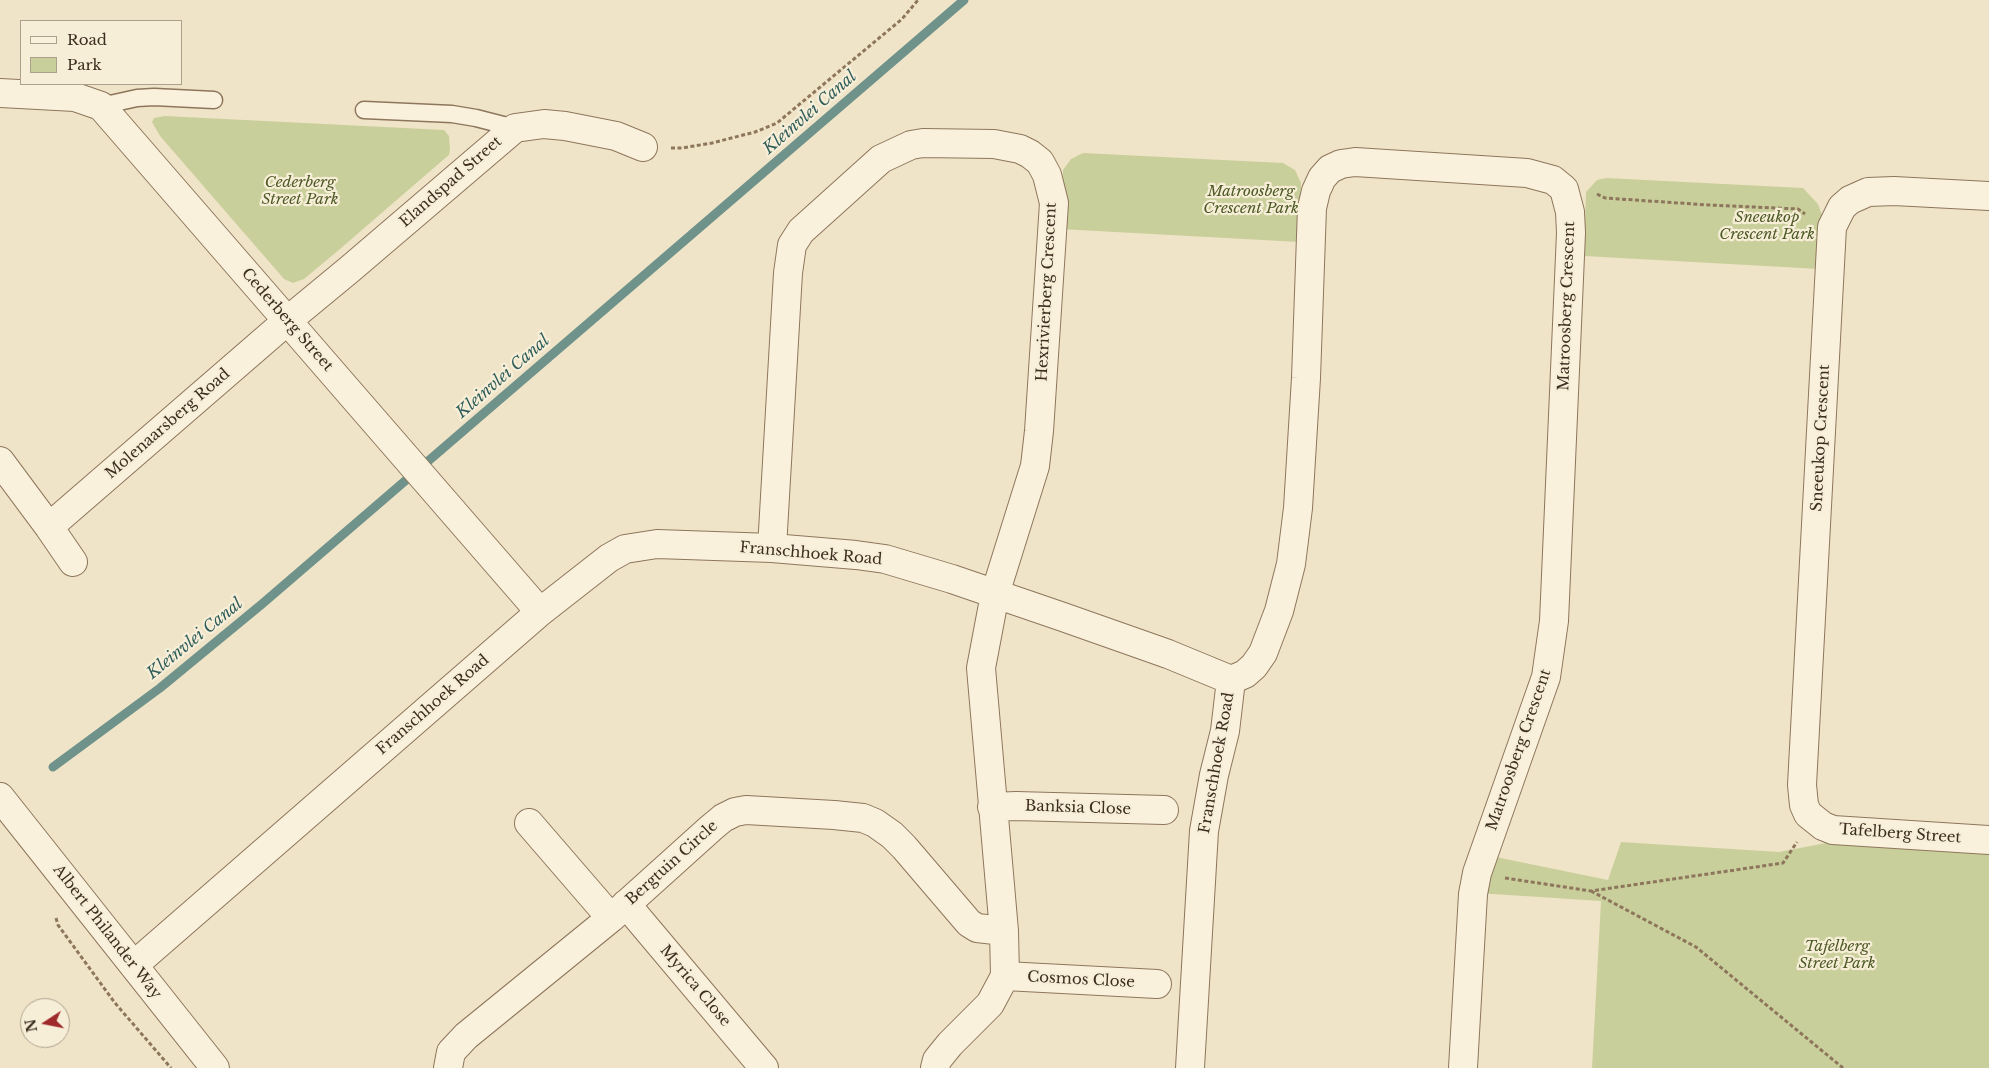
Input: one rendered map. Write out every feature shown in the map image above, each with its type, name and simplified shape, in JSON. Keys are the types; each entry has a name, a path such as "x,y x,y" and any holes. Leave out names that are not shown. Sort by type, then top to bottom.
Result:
{"street":[{"path":"0,93 74,97 101,106"},
{"name":"Cederberg Street","path":"101,106 540,612"},
{"name":"Elandspad Street","path":"287,321 515,128 544,124 565,126 616,136 643,147"},
{"name":"Hexrivierberg Crescent","path":"772,548 788,272 792,245 801,231 881,160 896,151 923,143 1006,146 1030,154 1040,162 1047,174 1054,203 1035,466 995,594"},
{"path":"1230,680 1245,674 1254,666 1263,653 1279,611 1291,564 1298,508 1306,378 1312,208 1316,191 1322,178 1330,169 1341,164 1355,162 1527,173 1544,177 1564,189"},
{"name":"Matroosberg Crescent","path":"1463,1068 1473,894 1478,873 1543,685 1554,621 1571,254 1570,212 1564,189"},
{"name":"Sneeukop Crescent","path":"1813,819 1808,814 1804,805 1802,785 1832,227 1842,207 1850,200 1868,192 1894,191 1989,196"},
{"name":"Molenaarsberg Road","path":"49,527 287,321"},
{"path":"0,461 73,562"},
{"name":"Franschhoek Road","path":"134,965 540,612 609,558 625,549 657,544 772,548 856,555 885,559 995,594 1168,654 1230,680 1225,731 1208,802 1204,831 1190,1068"},
{"path":"935,1068 938,1060 950,1044 990,1004 1004,976 1004,931 981,673 995,594"},
{"name":"Albert Philander Way","path":"0,797 214,1068"},
{"name":"Banksia Close","path":"992,807 1164,810"},
{"name":"Bergtuin Circle","path":"448,1068 451,1052 466,1036 618,911 689,846 723,818 735,812 746,810 834,814 863,818 884,828 904,847 969,923 977,928 1004,931"},
{"name":"Tafelberg Street","path":"1813,819 1823,826 1844,832 1989,840"},
{"name":"Myrica Close","path":"529,824 618,911 764,1068"},
{"name":"Cosmos Close","path":"1004,976 1157,984"}],"lane":[{"path":"101,106 137,98 154,97 214,100"},
{"path":"364,110 452,114 515,128"}],"path":[{"path":"643,147 682,148 712,143 755,132 777,122 902,19 918,0"},
{"path":"1564,189 1589,191 1606,198 1710,205 1798,208 1813,219 1832,227"},
{"path":"1478,873 1591,891 1783,863 1813,819"},
{"path":"1591,891 1696,947 1843,1068"},
{"path":"55,912 58,925 115,1003 171,1068"}],"green space":[{"name":"Cederberg Street Park","path":"165,116 444,130 449,136 450,150 449,155 340,249 304,279 293,283 284,279 160,136 152,122 154,118"},
{"name":"Matroosberg Crescent Park","path":"1083,153 1283,163 1295,170 1301,183 1299,242 1060,229 1063,170 1071,159"},
{"name":"Sneeukop Crescent Park","path":"1606,178 1803,188 1818,204 1822,215 1819,269 1584,256 1586,192 1597,180"},
{"name":"Tafelberg Street Park","path":"1621,842 1779,852 1831,842 1989,851 1989,1068 1592,1068 1601,901 1477,893 1486,855 1608,880"}],"waterway":[{"name":"Kleinvlei Canal","path":"53,767 160,688 262,604 964,0"}]}
